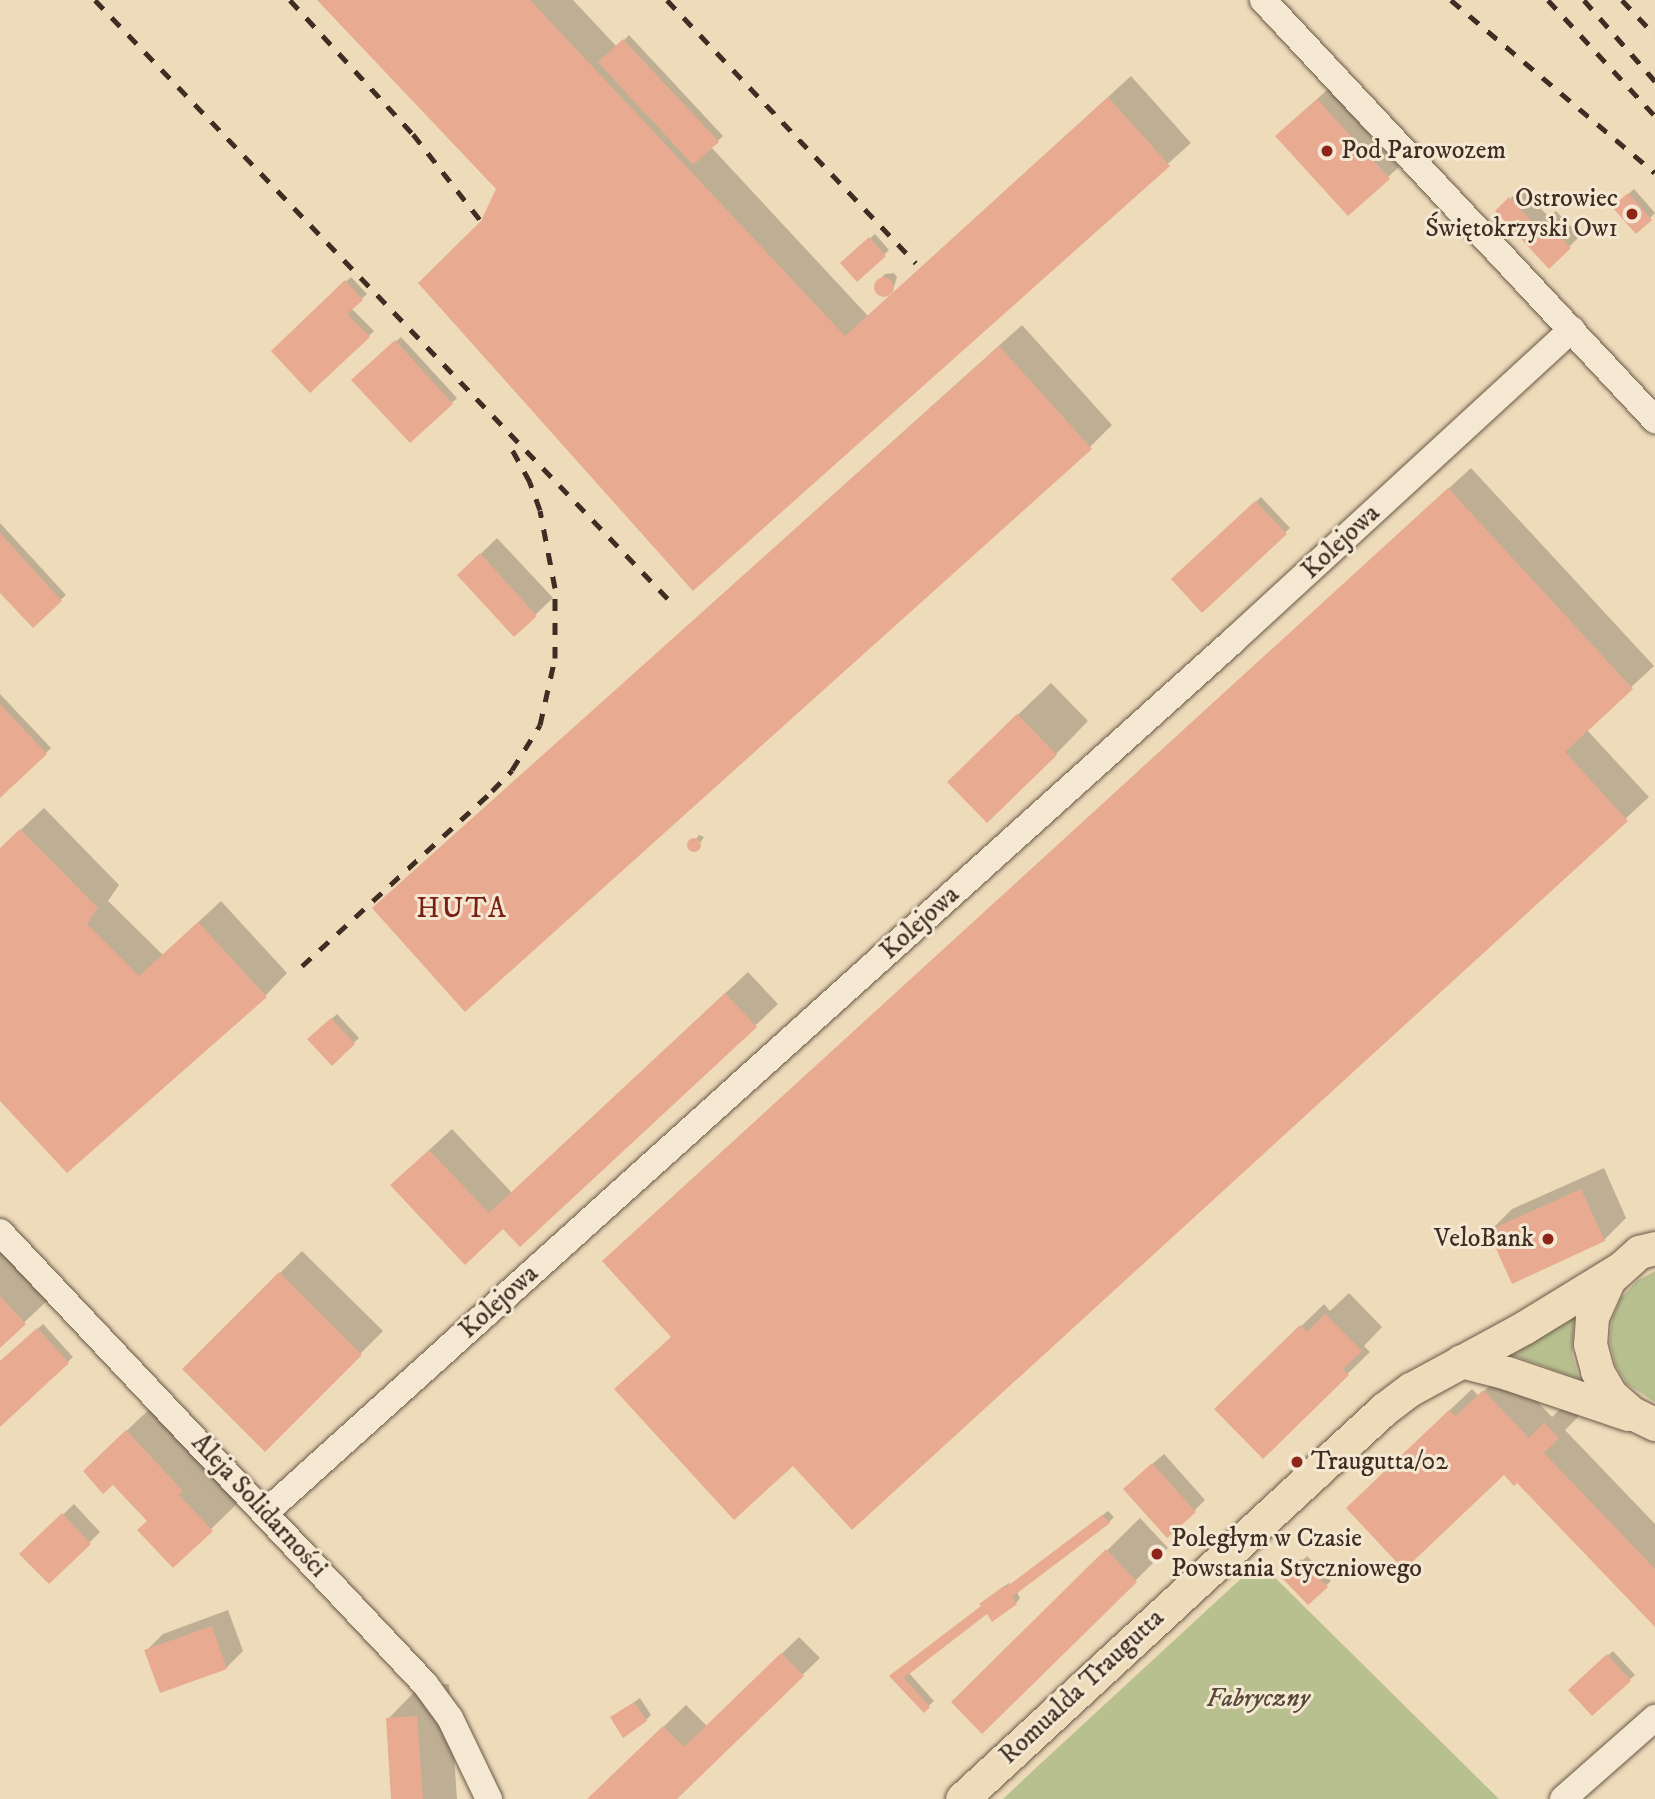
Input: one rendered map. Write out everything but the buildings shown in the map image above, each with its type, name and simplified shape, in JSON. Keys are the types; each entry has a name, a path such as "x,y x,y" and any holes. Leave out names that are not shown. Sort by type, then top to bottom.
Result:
{"main road":[{"name":"Romualda Traugutta","path":"962,1799 1362,1427 1411,1389 1525,1327 1642,1252"},
{"path":"1642,1252 1601,1291 1592,1317 1592,1358 1611,1395 1649,1422"},
{"path":"1461,1361 1526,1379 1649,1422"}],"street":[{"path":"1263,0 1655,419"},
{"name":"Kolejowa","path":"266,1512 1234,640 1572,329"},
{"name":"Aleja Solidarności","path":"0,1232 425,1684 450,1718 489,1799"},
{"path":"1563,1799 1655,1718"}],"green space":[{"path":"1655,1271 1655,1402 1627,1384 1615,1364 1610,1342 1612,1319 1621,1298 1637,1281"},
{"path":"1574,1318 1572,1354 1579,1379 1512,1355"},
{"name":"Fabryczny","path":"1259,1562 1499,1799 1003,1799 1038,1766"}],"railway":[{"path":"95,0 675,606"},
{"path":"290,0 413,134 481,221"},
{"path":"667,0 916,263"},
{"path":"1451,0 1655,173"},
{"path":"1548,0 1655,116"},
{"path":"1584,0 1655,81"},
{"path":"1622,0 1655,35"},
{"path":"302,966 492,791 512,770 540,725 555,658 555,588 540,510 530,482 508,442"}],"place":[{"name":"Pod Parowozem","path":"1327,151"},
{"name":"Ostrowiec Świętokrzyski Ow1","path":"1632,214"},
{"name":"VeloBank","path":"1548,1239"},
{"name":"Traugutta/02","path":"1297,1462"},
{"name":"Poległym w Czasie Powstania Styczniowego","path":"1157,1554"}],"district":[{"name":"HUTA","path":"462,909"}]}
